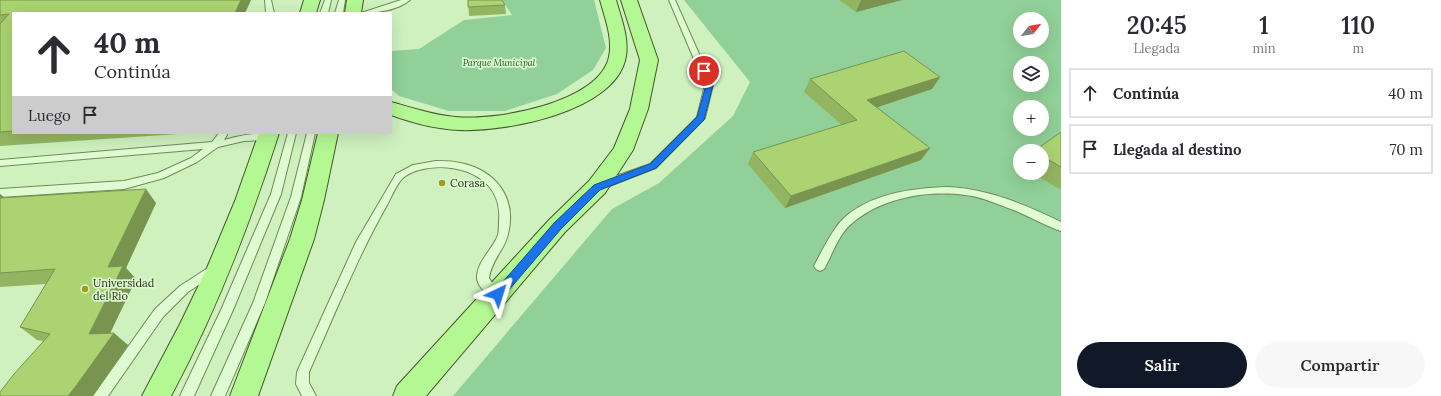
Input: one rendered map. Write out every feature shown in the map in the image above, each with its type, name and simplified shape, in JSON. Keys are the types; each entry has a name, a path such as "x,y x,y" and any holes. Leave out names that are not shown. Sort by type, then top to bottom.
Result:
{"main road":[{"path":"308,12 312,0"},
{"path":"353,12 356,0"},
{"path":"392,108 411,116 434,122 479,124 505,123 528,118 576,100 607,78 614,65 618,51 617,35 608,0"},
{"path":"407,396 557,226 597,187 623,150 639,109 649,60 629,0"},
{"path":"244,396 302,238 317,184 328,134"},
{"path":"156,396 180,355 221,264 254,184 269,135"}],"lane":[{"path":"268,0 270,12"},
{"path":"324,12 328,0"},
{"path":"339,12 342,0"},
{"path":"367,12 387,4 407,0"},
{"path":"597,187 653,166 701,118 709,85 672,0"},
{"path":"0,193 124,185 162,176 194,160 215,145 223,134"},
{"path":"187,396 227,310 276,194 292,134"},
{"path":"218,396 261,296 296,197 311,134"},
{"path":"0,163 215,145 244,138 269,135"},
{"path":"309,396 302,384 303,372 361,242 399,176 416,167 436,164 460,166 480,173 495,185 503,201 505,210 503,235 485,267 483,279 489,289 498,294"},
{"path":"820,266 846,223 862,211 890,197 915,193 963,191 999,201 1039,216 1061,227"},
{"path":"100,396 159,313 184,289 221,264"}],"green space":[{"name":"Parque Municipal","path":"502,0 594,0 606,48 593,70 557,94 505,111 449,111 399,96 392,90 392,51 419,49 464,20 512,15"},
{"path":"684,0 1061,0 1061,396 453,396 612,209 659,183 733,116 750,82"}],"building":[{"path":"0,0 241,0 235,12 12,12 12,131 0,132 0,24 9,14 0,15"},
{"path":"468,0 502,0 505,5 468,7"},
{"path":"904,51 940,77 867,100 930,148 791,196 753,152 857,120 810,79"},
{"path":"1061,132 1061,167 1049,160 1049,144 1044,144"},
{"path":"146,189 108,267 123,266 89,334 114,333 68,396 0,396 0,392 14,374 50,334 20,327 55,269 0,273 0,198"}],"place":[{"name":"Corasa","path":"442,183"},
{"name":"Universidad del Rio","path":"85,289"}],"route":[{"path":"498,294 557,226 597,187 653,166 701,118 709,85 704,71"}]}
